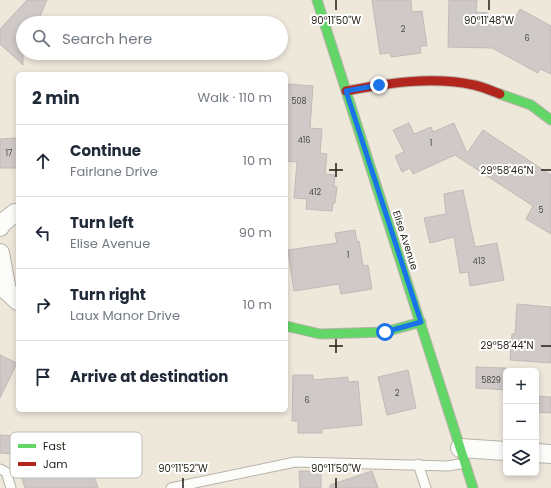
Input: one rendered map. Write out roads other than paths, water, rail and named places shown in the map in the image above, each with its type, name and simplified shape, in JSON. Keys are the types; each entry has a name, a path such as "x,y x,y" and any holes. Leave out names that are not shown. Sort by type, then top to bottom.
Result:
{"street":[{"name":"Elise Avenue","path":"317,0 473,488"},
{"path":"346,91 379,85 431,80 475,85 531,105 551,120"},
{"path":"0,227 1,224 16,213"},
{"path":"0,253 7,291 16,299"},
{"path":"288,326 320,334 385,332 421,322"},
{"path":"463,455 503,451"},
{"path":"539,453 551,454"}],"lane":[{"path":"171,488 295,462 418,464 448,466 463,455"},
{"path":"418,464 426,488"},
{"path":"0,470 6,472 10,488"}]}
